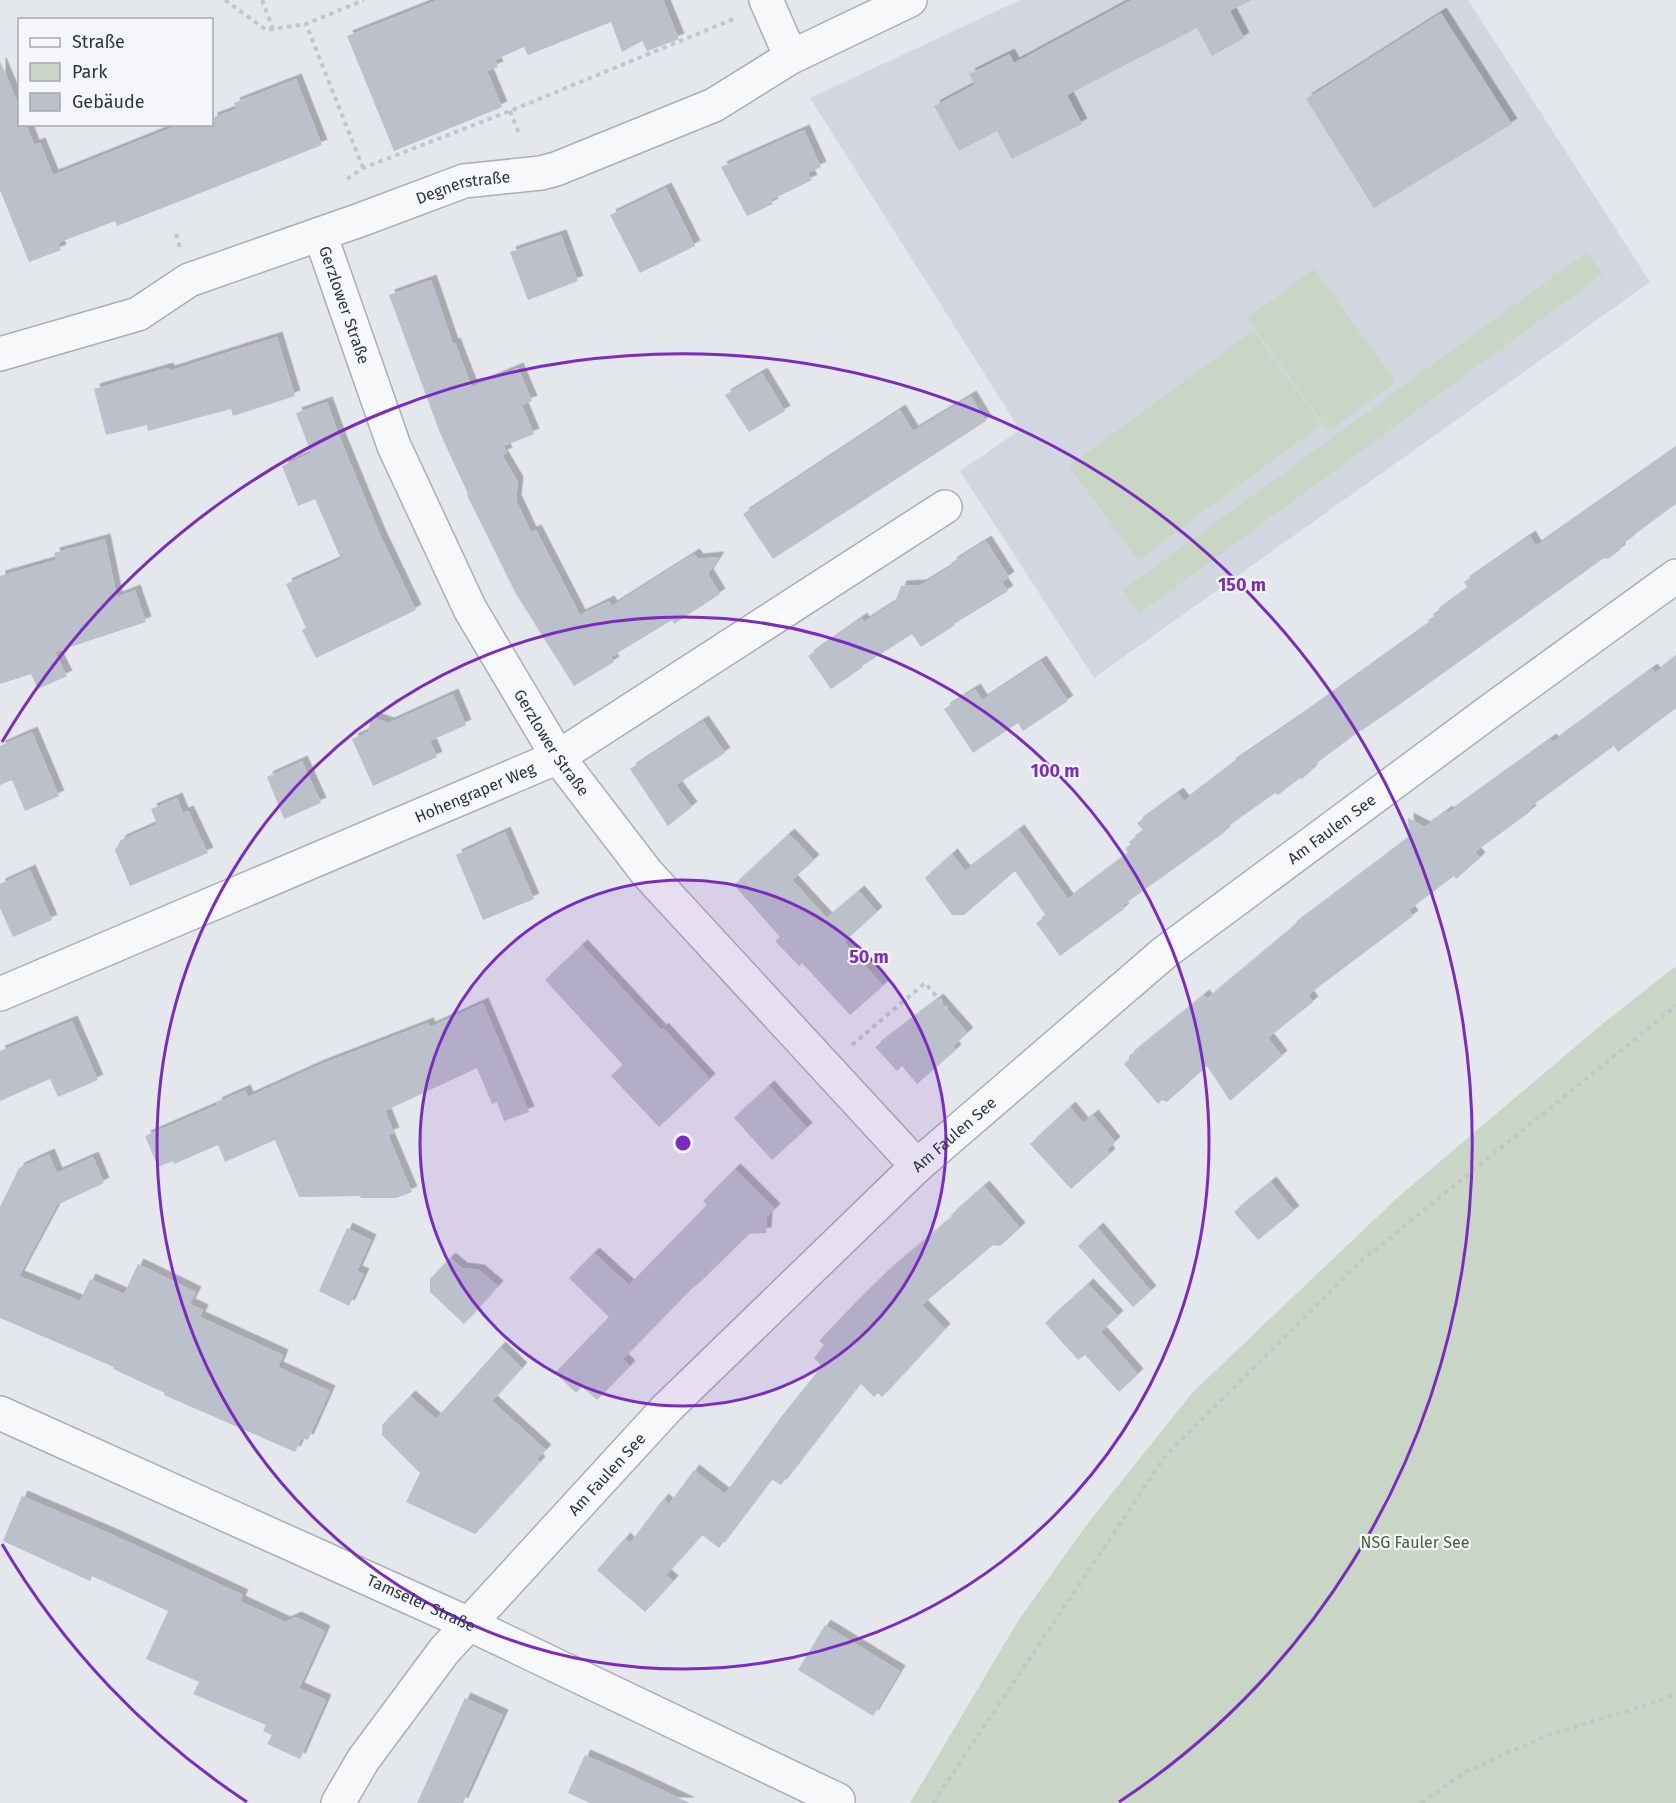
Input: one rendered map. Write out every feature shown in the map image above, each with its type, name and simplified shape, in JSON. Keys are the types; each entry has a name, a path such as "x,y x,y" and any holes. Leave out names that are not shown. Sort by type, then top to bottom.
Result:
{"street":[{"name":"Degnerstraße","path":"2,346 138,314 189,280 464,181 556,170 714,105 791,57 909,0"},
{"path":"767,2 791,57"},
{"name":"Gerzlower Straße","path":"320,234 394,446 470,609 558,757 647,873 917,1166"},
{"name":"Hohengraper Weg","path":"0,994 558,757 945,507"},
{"name":"Am Faulen See","path":"338,1803 363,1760 444,1651 668,1408 917,1166 1164,953 1480,718 1676,576"},
{"name":"Tamseler Straße","path":"0,1413 469,1624 838,1800"}],"path":[{"path":"225,0 266,30 306,24 364,0"},
{"path":"262,0 273,29"},
{"path":"347,179 363,168 510,111 767,2"},
{"path":"306,24 363,168"},
{"path":"510,111 520,136"},
{"path":"826,1067 925,983 949,1011"},
{"path":"933,1803 1166,1455 1360,1262 1676,1006"},
{"path":"1421,1803 1465,1772 1548,1735 1676,1694"}],"shaded area":[{"path":"1020,0 1468,0 1650,282 1094,678 960,471 1020,430 810,98"}],"green space":[{"path":"1587,252 1603,274 1140,613 1123,590"},
{"path":"1314,269 1396,382 1329,431 1247,318"},
{"path":"1253,331 1322,424 1138,560 1069,466"},
{"name":"NSG Fauler See","path":"1676,966 1676,1803 910,1803 1018,1621 1085,1527 1193,1392 1397,1198 1601,1025"}],"building":[{"path":"438,0 663,0 679,39 647,51 642,41 622,52 611,22 528,55 524,47 495,60 498,67 487,71 502,107 394,151 347,36"},
{"path":"1131,0 1252,0 1230,11 1244,38 1212,56 1197,28 1067,95 1082,124 1012,159 997,131 959,151 934,106 975,84 969,74 1009,54 1014,63"},
{"path":"1441,13 1512,124 1374,208 1306,99"},
{"path":"0,63 18,103 18,126 27,126 34,145 40,143 53,175 176,126 213,126 213,118 236,109 234,103 296,79 322,145 117,226 115,221 58,243 61,250 29,262 0,190"},
{"path":"804,130 821,167 808,173 812,180 771,200 773,204 747,216 721,167"},
{"path":"666,188 695,246 640,273 610,215"},
{"path":"561,235 578,281 528,300 510,252"},
{"path":"431,280 453,344 455,343 472,387 518,368 532,401 522,405 534,434 504,446 507,453 502,455 518,482 516,500 531,532 536,530 580,615 609,601 612,606 694,554 698,559 719,557 708,574 720,594 674,624 672,620 611,657 614,662 574,686 516,594 467,495 440,433 389,295"},
{"path":"277,337 295,396 233,416 231,409 148,431 147,425 106,435 94,389 168,368 169,371"},
{"path":"762,373 785,411 749,432 725,395"},
{"path":"971,396 986,421 773,559 743,514 900,410 913,431"},
{"path":"327,402 381,537 416,610 316,658 302,630 306,628 286,584 341,559 315,499 298,506 282,466 311,453 296,413"},
{"path":"1676,448 1676,504 1620,546 1620,550 1608,559 1604,558 1361,730 1313,766 1302,779 1300,778 1278,795 1275,793 1223,830 1225,832 1122,906 1124,909 1060,956 1036,923 1046,916 1015,871 964,915 952,915 925,878 952,854 965,871 1019,830 1068,899 1129,853 1125,849 1131,844 1129,842 1143,831 1137,823 1178,793 1184,801 1230,764 1430,623 1428,620 1434,616 1433,614 1468,588 1464,582 1530,536 1536,546"},
{"path":"105,539 117,597 135,590 146,622 55,652 67,676 38,689 31,674 0,684 0,576 56,560 54,553"},
{"path":"986,541 1009,577 1002,582 1008,591 921,647 912,634 831,689 808,656 862,618 864,622 895,602 901,586 921,585"},
{"path":"1676,656 1676,708 1618,752 1614,746 1529,808 1531,811 1475,852 1480,858 1456,879 1454,876 1409,910 1413,916 1308,995 1313,1002 1268,1038 1282,1056 1230,1101 1207,1066 1167,1102 1162,1100 1158,1104 1124,1064 1129,1056 1204,995 1207,999 1291,927 1409,838 1408,818 1425,827 1551,739 1553,742 1652,669 1655,673"},
{"path":"1041,661 1068,701 1023,731 1018,723 973,753 944,709 975,689 982,700"},
{"path":"453,694 466,725 430,741 437,757 373,786 352,739 368,732 371,717 389,723"},
{"path":"703,721 725,753 676,785 692,807 668,826 630,769"},
{"path":"32,732 59,796 25,811 12,780 0,785 0,746"},
{"path":"302,761 321,803 284,819 267,777"},
{"path":"177,798 183,813 188,811 208,853 130,886 115,850 121,840 157,824 151,809"},
{"path":"505,832 534,899 483,920 456,855"},
{"path":"789,834 814,860 792,880 827,918 859,891 877,912 844,942 883,986 850,1015 802,963 799,966 775,941 780,937 734,885"},
{"path":"30,870 52,920 13,937 0,908 0,884"},
{"path":"582,945 710,1079 659,1127 611,1076 623,1065 545,980"},
{"path":"938,999 968,1033 953,1046 956,1050 917,1084 902,1066 897,1071 875,1047"},
{"path":"483,1003 529,1112 504,1121 497,1102 492,1104 477,1068 385,1111 394,1133 388,1135 412,1192 396,1198 299,1197 275,1140 225,1162 218,1145 174,1164 173,1161 158,1167 145,1136 217,1105 216,1103 245,1090 248,1097 319,1065 428,1023 430,1027"},
{"path":"72,1021 98,1080 58,1097 50,1079 0,1101 0,1051"},
{"path":"769,1086 807,1128 772,1160 734,1118"},
{"path":"1070,1107 1083,1123 1093,1115 1115,1142 1107,1150 1110,1154 1071,1189 1030,1144"},
{"path":"49,1154 57,1173 93,1157 104,1183 57,1205 19,1276 80,1301 90,1279 124,1294 138,1264 196,1292 190,1304 203,1310 200,1317 283,1355 278,1367 330,1391 308,1440 302,1438 295,1452 164,1395 165,1393 113,1369 114,1367 0,1318 0,1207 19,1168"},
{"path":"735,1169 775,1209 767,1217 766,1233 749,1234 695,1285 623,1359 630,1366 597,1400 582,1387 576,1393 555,1373 609,1317 569,1278 594,1253 629,1285 707,1205 703,1201"},
{"path":"1271,1182 1294,1211 1258,1240 1234,1212"},
{"path":"984,1186 1020,1228 1000,1246 993,1245 922,1305 945,1329 882,1397 878,1393 874,1397 860,1383 781,1485 771,1479 719,1548 702,1535 666,1575 673,1581 645,1612 597,1570 625,1538 630,1543 663,1499 669,1504 694,1470 725,1494 781,1417 822,1366 814,1358 824,1345 819,1341 888,1271 952,1217 951,1215"},
{"path":"347,1228 371,1240 357,1271 364,1274 349,1306 319,1291"},
{"path":"1098,1228 1151,1291 1133,1307 1078,1246"},
{"path":"450,1258 462,1268 479,1270 498,1286 464,1324 430,1292 430,1279"},
{"path":"1088,1284 1118,1316 1101,1332 1138,1374 1119,1392 1085,1355 1078,1360 1045,1323"},
{"path":"500,1347 522,1368 492,1401 546,1450 537,1459 540,1462 475,1534 406,1502 420,1473 382,1435 382,1425 410,1396 436,1419"},
{"path":"22,1496 243,1595 240,1601 285,1622 296,1617 325,1631 299,1688 326,1700 300,1759 267,1744 272,1735 263,1731 266,1725 193,1694 199,1682 146,1659 168,1611 92,1576 90,1581 3,1541"},
{"path":"825,1625 900,1671 873,1716 798,1670"},
{"path":"465,1698 503,1715 463,1803 417,1803"},
{"path":"585,1755 690,1803 590,1803 568,1793"}]}
